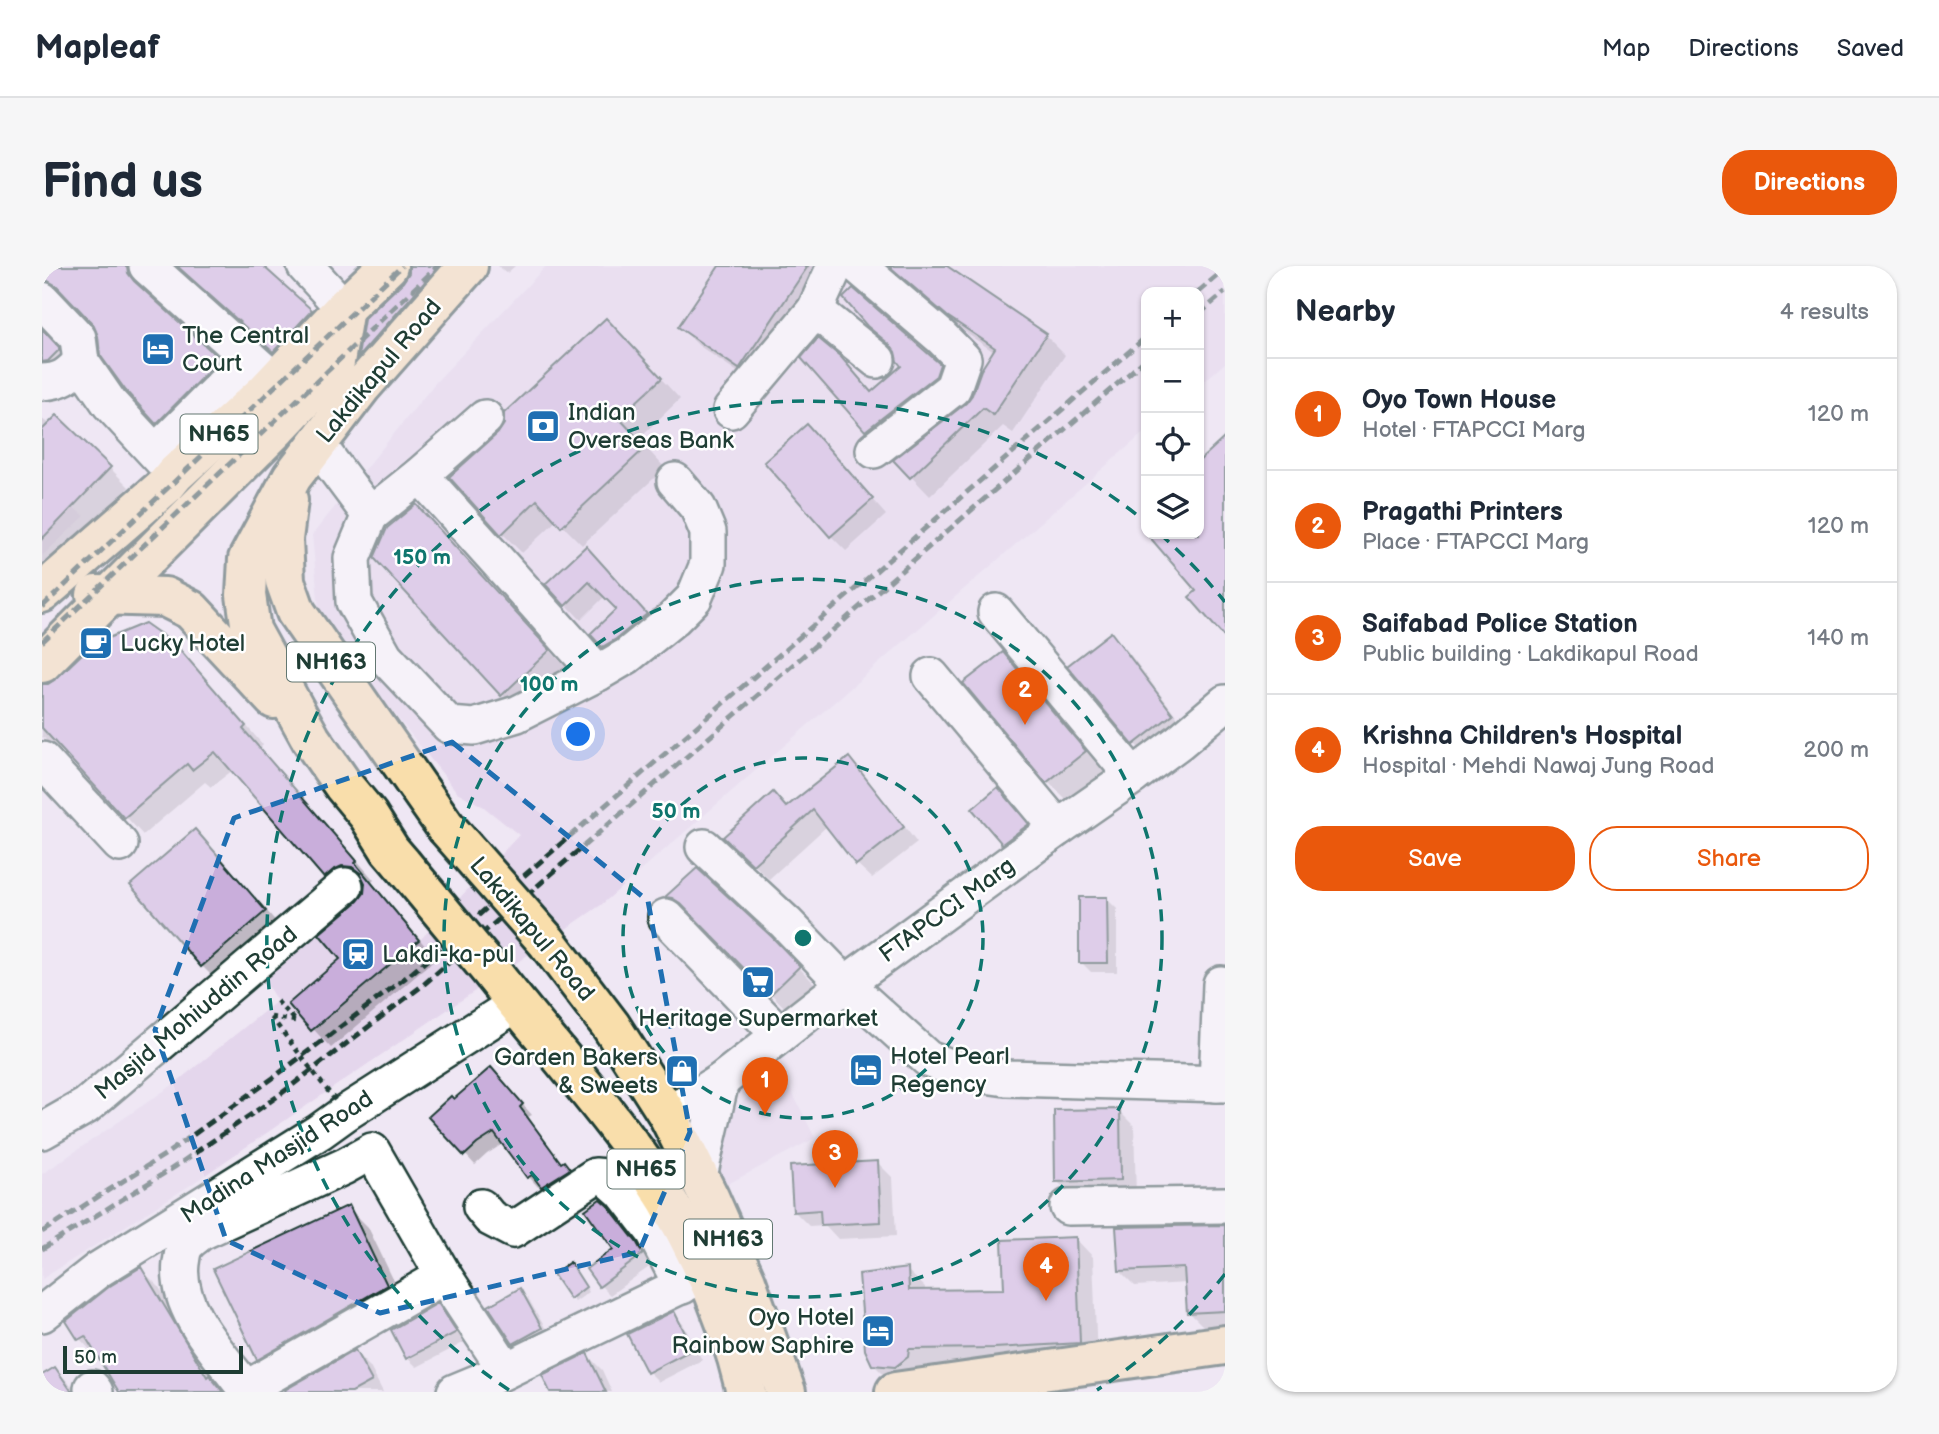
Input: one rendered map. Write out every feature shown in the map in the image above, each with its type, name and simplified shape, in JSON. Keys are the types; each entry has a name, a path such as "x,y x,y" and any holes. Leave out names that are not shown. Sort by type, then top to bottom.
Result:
{"main road":[{"name":"Lakdikapul Road","path":"388,266 349,304 317,444 292,477 248,559 246,595 251,630 311,739 368,815 390,850 629,1143 672,1208 694,1280 737,1352 746,1392"},
{"name":"Lakdikapul Road","path":"42,663 277,428 334,367 468,266"},
{"name":"Lakdikapul Road","path":"42,593 166,485 178,458 262,370 334,367"},
{"name":"Lakdikapul Road","path":"292,477 282,539 285,580 296,612 445,825 547,942 611,1026 668,1115 699,1176 746,1281 781,1386"},
{"name":"Lakdikapul Road","path":"42,599 87,594 165,597 191,610 311,739"},
{"path":"895,1392 1225,1345"},
{"name":"NH163","path":"737,1352 781,1386"}],"street":[{"path":"147,266 262,370"},
{"path":"305,266 349,304"},
{"path":"324,266 349,304"},
{"path":"731,410 815,310 835,266"},
{"path":"858,266 942,337 962,359 953,388 874,450"},
{"path":"42,300 78,338 80,362 110,404 178,458"},
{"path":"815,310 877,360"},
{"path":"42,382 56,381 69,374 80,362"},
{"path":"485,418 420,475 370,514 352,558 354,602 385,657 449,725 474,727 517,714 598,674 627,656 694,598 708,564 708,532 698,508 675,481"},
{"path":"317,444 370,514"},
{"path":"420,475 598,674"},
{"path":"996,612 1133,776"},
{"path":"931,676 1058,828"},
{"name":"FTAPCCI Marg","path":"668,1115 721,1081 845,984 1179,742 1225,703"},
{"path":"42,760 120,844"},
{"path":"704,847 786,923 845,984 928,1059 964,1072 1006,1077 1221,1084 1221,984"},
{"name":"Masjid Mohiuddin Road","path":"42,1131 86,1106 345,886"},
{"path":"666,917 780,1035"},
{"name":"Madina Masjid Road","path":"42,1314 98,1270 319,1132 505,990"},
{"path":"699,1176 721,1081"},
{"path":"443,1276 247,1390 203,1333 182,1293 181,1269 183,1250 187,1243 201,1232 372,1151 443,1276 506,1370"},
{"path":"455,1392 694,1280 623,1192 606,1177 595,1175 513,1230 490,1218 481,1207"},
{"path":"1068,1207 1225,1205"}],"path":[{"path":"277,1001 296,1021 271,1017 338,1104"}],"highlighted area":[{"path":"452,742 648,901 690,1132 639,1252 380,1313 226,1240 155,1030 234,818"}],"shaded area":[{"path":"546,266 1225,266 1225,363 1204,382 1204,287 1141,287 1141,435 601,905 189,1186 42,1279 42,1174 174,1084 277,1001 259,972 368,879 420,940 519,835 484,807 457,792 320,621 312,535 435,383"},
{"path":"42,485 85,516 42,556"},
{"path":"785,1078 815,1138 726,1185 706,1147 722,1118 750,1096"}],"building":[{"name":"The Central Court","path":"49,266 127,266 134,281 220,359 156,424 126,391 100,355 98,336 93,324 57,286 42,280 42,273"},
{"path":"177,266 263,266 312,310 273,352"},
{"path":"409,266 439,266 358,357 364,319 403,282 409,273"},
{"path":"719,266 808,266 739,369 678,327"},
{"path":"889,266 947,266 1047,334 993,415 983,408 910,478 893,460 966,403 972,395 981,370 995,348 947,316"},
{"path":"853,288 940,364 936,376 865,431 801,358 818,338 841,357 871,392 901,366 890,345 867,326 843,298"},
{"path":"606,318 662,378 619,418 646,447 561,527 537,500 501,535 449,477 498,433 504,424 504,413"},
{"path":"42,329 59,350 48,361 42,362"},
{"path":"57,415 111,467 42,539 42,430"},
{"path":"807,424 873,499 830,537 764,462"},
{"path":"1225,437 1225,638 1189,597 1196,591 1151,539 1204,539 1204,456"},
{"path":"416,504 550,650 501,696 374,558 387,528"},
{"path":"586,546 647,614 602,647 590,634 616,609 589,582 565,606 545,584"},
{"path":"145,623 176,645 246,726 243,729 357,861 355,863 419,940 311,1031 288,1004 340,959 319,934 364,893 365,883 360,873 352,867 342,866 324,878 215,752 192,770 187,764 124,818 42,728 42,684 48,684 57,678 96,643"},
{"path":"1111,632 1173,714 1133,745 1067,666"},
{"path":"1003,652 1086,751 1046,783 963,683"},
{"path":"849,757 904,827 856,865 813,810 753,865 723,837 773,792 786,807"},
{"path":"998,787 1029,824 1002,844 972,809"},
{"path":"195,829 266,911 201,967 130,885"},
{"path":"697,868 800,966 770,995 680,903 665,897"},
{"path":"1079,897 1107,897 1108,963 1079,963"},
{"path":"491,1067 523,1104 520,1107 561,1163 564,1161 570,1169 541,1187 532,1175 527,1178 494,1133 464,1156 428,1117 451,1096 454,1099"},
{"path":"1120,1109 1121,1180 1055,1182 1054,1110"},
{"path":"878,1161 881,1222 821,1225 820,1210 793,1212 790,1166"},
{"path":"600,1199 643,1254 599,1287 586,1269 613,1249 585,1210"},
{"path":"349,1205 387,1285 257,1360 213,1269"},
{"path":"1225,1225 1225,1311 1187,1313 1184,1268 1119,1271 1116,1227"},
{"path":"1076,1237 1080,1343 909,1349 908,1357 895,1367 872,1365 865,1350 859,1274 908,1268 909,1290 1004,1289 1002,1240"},
{"path":"570,1262 586,1287 570,1299 553,1274"},
{"path":"141,1267 207,1377 209,1375 223,1392 119,1392 85,1336 78,1340 66,1321 110,1286"},
{"path":"520,1288 542,1328 513,1344 488,1306"},
{"path":"438,1303 457,1332 406,1359 391,1330"},
{"path":"674,1311 693,1349 647,1373 627,1334"},
{"path":"355,1350 372,1381 352,1392 286,1392 285,1390"},
{"path":"587,1353 606,1392 550,1392 542,1375"},
{"path":"55,1367 72,1392 42,1392 42,1375"}],"railway":[{"path":"42,607 402,266"},
{"path":"42,642 438,266"},
{"path":"1204,287 1225,269"},
{"path":"1204,310 1225,292"},
{"path":"42,1232 166,1154 273,1078 413,972 1141,341"},
{"path":"42,1249 176,1166 278,1096 423,985 1141,363"}],"place":[{"name":"The Central Court","path":"158,349"},
{"name":"Indian Overseas Bank","path":"543,426"},
{"name":"Lucky Hotel","path":"96,643"},
{"name":"Pragathi Printers","path":"1025,725"},
{"name":"Lakdi-ka-pul","path":"358,954"},
{"name":"Heritage Supermarket","path":"758,982"},
{"name":"Hotel Pearl Regency","path":"866,1070"},
{"name":"Garden Bakers & Sweets","path":"682,1071"},
{"name":"Oyo Town House","path":"765,1115"},
{"name":"Saifabad Police Station","path":"835,1188"},
{"name":"Krishna Children's Hospital","path":"1046,1301"},
{"name":"Oyo Hotel Rainbow Saphire","path":"878,1331"}]}
